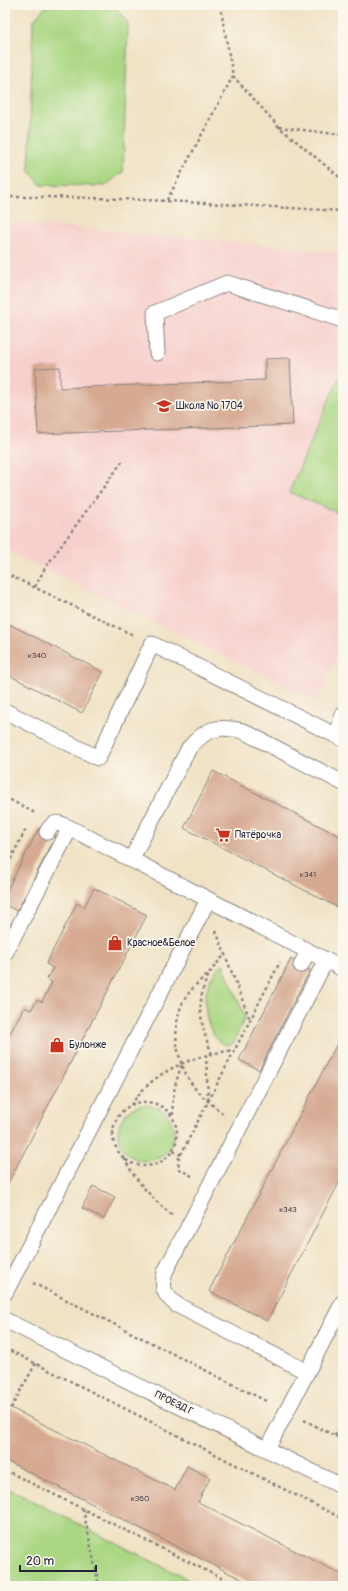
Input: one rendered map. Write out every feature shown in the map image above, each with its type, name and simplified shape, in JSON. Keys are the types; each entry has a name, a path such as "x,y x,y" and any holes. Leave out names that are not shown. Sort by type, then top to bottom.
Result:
{"lane":[{"path":"157,353 155,313 227,283 343,320"},
{"path":"5,711 98,758 152,644 340,737 343,715"},
{"path":"131,860 188,748 199,736 210,730 225,727 242,731 343,783"},
{"path":"47,832 50,826 56,823 70,828 207,902 343,969"},
{"path":"5,953 70,828"},
{"path":"5,1293 207,902"},
{"path":"301,965 308,951"},
{"path":"307,1372 177,1305 167,1297 163,1280 165,1272 326,960"},
{"path":"267,1449 343,1302"},
{"name":"ПРОЕЗД Г","path":"5,1320 343,1487"}],"path":[{"path":"220,5 233,76 279,127 343,180"},
{"path":"167,200 233,76"},
{"path":"279,127 343,135"},
{"path":"5,197 72,197 167,200 231,206 343,210"},
{"path":"35,588 45,568 124,459"},
{"path":"5,572 152,644"},
{"path":"5,797 35,812 32,818"},
{"path":"5,870 29,823"},
{"path":"207,902 225,955 250,1020"},
{"path":"210,1185 179,1169 177,1163 290,942"},
{"path":"225,955 211,971 194,986 184,1000 177,1026 177,1040 183,1063 192,1084 208,1101 239,1128"},
{"path":"211,971 201,995 200,1008 204,1034 212,1054"},
{"path":"130,1105 138,1093 155,1078 183,1063 206,1055 235,1050"},
{"path":"206,1055 208,1101"},
{"path":"123,1158 136,1164 150,1166 167,1158 173,1151 177,1143 178,1134 173,1117 172,1100 175,1084 183,1063"},
{"path":"173,1117 166,1109 154,1103 139,1102 130,1105 122,1111 116,1120 113,1130 114,1140 117,1150 132,1172 154,1199 189,1227"},
{"path":"173,1151 181,1155"},
{"path":"15,1274 343,1440"},
{"path":"5,1348 343,1518"},
{"path":"11,1408 36,1363"},
{"path":"335,1436 343,1420"},
{"path":"5,1470 237,1586"},
{"path":"83,1508 99,1586"}],"shaded area":[{"path":"10,222 343,252 343,642 317,701 5,550 5,234"}],"green space":[{"path":"46,6 115,7 128,23 123,172 105,186 41,185 29,170 33,21"},
{"path":"343,368 343,515 289,492"},
{"path":"223,964 245,1017 234,1043 229,1045 220,1042 211,1030 205,1003 211,978"},
{"path":"146,1105 157,1107 166,1113 172,1122 174,1133 172,1144 166,1153 157,1159 146,1161 135,1159 126,1153 120,1144 118,1133 120,1122 126,1113 135,1107"},
{"path":"5,1487 201,1586 5,1586"}],"building":[{"name":"Школа № 1704","path":"290,358 293,425 38,434 35,368 60,367 60,388 265,380 265,359"},
{"path":"5,622 103,672 82,713 5,673"},
{"path":"213,771 343,838 343,910 184,828"},
{"path":"39,828 56,836 17,911 5,905 5,894"},
{"path":"94,888 147,915 5,1189 5,1043 24,1007 31,1010 37,1000 42,1002 52,982 47,979 53,968 46,964 77,903 84,907"},
{"path":"291,959 310,970 259,1070 239,1060"},
{"path":"343,1032 343,1175 267,1321 209,1291"},
{"path":"93,1186 115,1197 104,1219 82,1208"},
{"path":"5,1405 175,1490 187,1466 210,1478 198,1502 343,1575 343,1586 255,1586 5,1460"}],"place":[{"name":"Школа № 1704","path":"164,406"},
{"name":"Пятёрочка","path":"223,835"},
{"name":"Красное&Белое","path":"115,943"},
{"name":"Булонже","path":"57,1045"}]}
